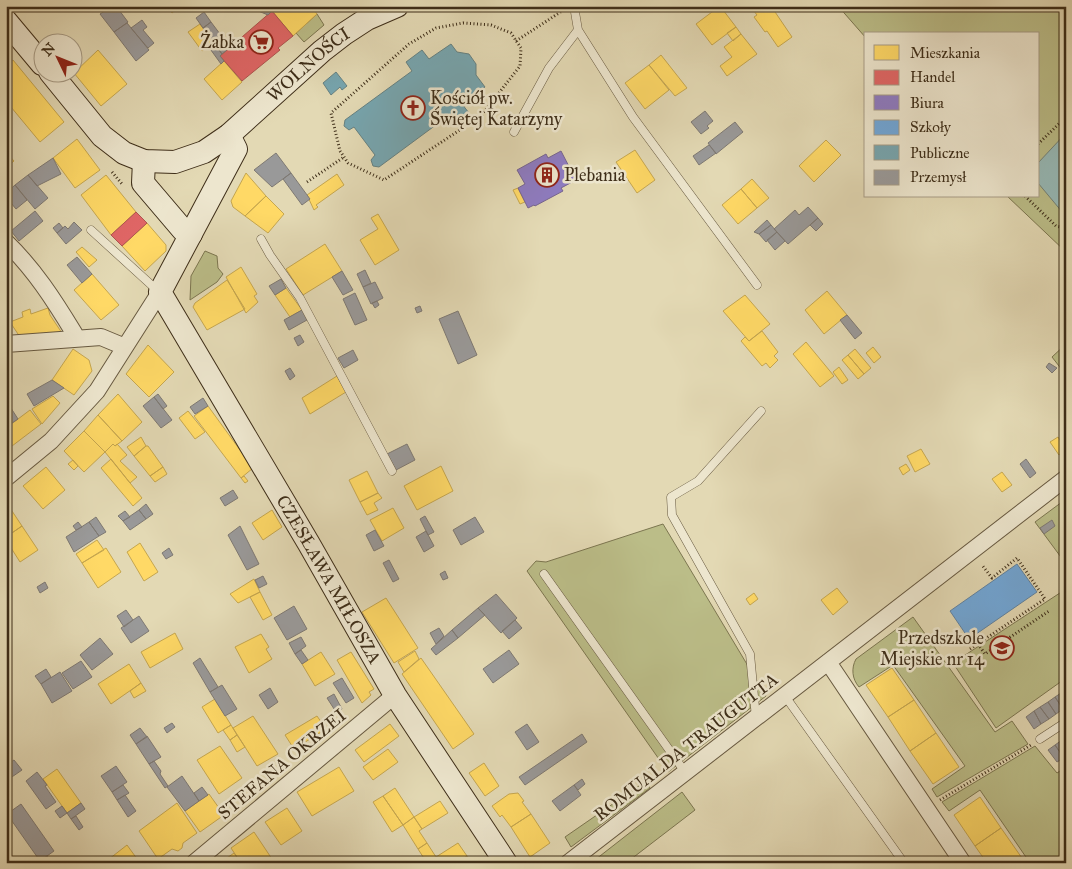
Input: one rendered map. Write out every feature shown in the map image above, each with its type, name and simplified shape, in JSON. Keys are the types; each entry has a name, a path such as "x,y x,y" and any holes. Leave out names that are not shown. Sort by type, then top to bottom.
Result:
{"street":[{"name":"WOLNOŚCI","path":"144,161 175,162 204,152 229,135 344,34 367,19 398,6"},
{"path":"6,21 32,52"},
{"path":"58,82 102,136 124,153 144,161 143,183 183,230 191,234"},
{"path":"6,478 51,441 72,419 97,390 125,347 160,292 236,150 229,135"},
{"path":"6,242 23,258 46,288 74,333 75,339"},
{"name":"CZESŁAWA MIŁOSZA","path":"160,292 309,544 395,695 506,863"},
{"path":"6,344 101,337 125,347"},
{"name":"ROMUALDA TRAUGUTTA","path":"568,863 1066,478"},
{"path":"828,662 963,863"},
{"name":"STEFANA OKRZEI","path":"194,863 395,695"}],"lane":[{"path":"574,6 578,30 633,117 756,285"},
{"path":"514,132 549,68 578,30"},
{"path":"91,230 160,292"},
{"path":"261,238 270,255 300,298 392,472"},
{"path":"756,718 750,654 672,516 671,497 698,482 762,411"},
{"path":"544,574 685,772"},
{"path":"785,696 904,863"},
{"path":"1040,739 1066,722"}],"path":[{"path":"516,41 562,11 560,6"},
{"path":"463,22 491,24 511,33 516,41 521,48 520,66 481,116 384,180 348,163 340,151 331,113 409,44 436,28 463,22"},
{"path":"1040,142 1066,117"},
{"path":"307,182 344,157"},
{"path":"112,172 124,186"},
{"path":"1027,198 1056,226 1066,228"},
{"path":"970,649 1045,598 1017,558 992,578 979,560"},
{"path":"978,644 985,654 1049,611"},
{"path":"935,804 1040,739"}],"green space":[{"path":"838,6 1066,6 1066,252 1009,198 1040,198 1040,32 864,32 864,36"},
{"path":"317,14 324,25 304,42 296,33"},
{"path":"205,251 217,256 218,268 223,274 217,282 190,300 191,276"},
{"path":"1066,344 1066,375 1052,357"},
{"path":"1066,499 1066,564 1035,522"},
{"path":"663,524 766,696 668,772 527,571 536,561 546,562"},
{"path":"1066,589 1066,678 996,728 953,663"},
{"path":"913,617 995,732 1012,721 1028,744 937,797 932,789 965,766 893,665 859,687 853,673 856,659"},
{"path":"1035,746 1057,773 1066,767 1066,863 1030,863 980,790 949,811 942,802"},
{"path":"646,781 650,788 571,847 565,837"},
{"path":"682,792 695,810 626,863 591,863"}],"water":[{"path":"1066,133 1066,213 1063,213 1040,185 1040,161"}],"building: Mieszkania":[{"path":"166,6 180,6 172,13"},
{"path":"277,6 311,6 317,14 293,36 272,11"},
{"path":"720,6 736,27 712,45 696,24"},
{"path":"750,6 771,6 792,37 778,47 754,17 757,15"},
{"path":"200,24 213,42 202,51 188,32"},
{"path":"736,27 741,34 733,41 727,33"},
{"path":"741,34 757,54 727,76 720,66 732,57 724,47"},
{"path":"98,50 127,84 101,106 81,82 82,65"},
{"path":"661,55 687,88 675,96 649,65"},
{"path":"13,60 64,122 40,142 6,101 6,65"},
{"path":"224,61 242,82 222,100 204,79"},
{"path":"649,65 669,90 645,109 625,83"},
{"path":"77,139 100,170 75,188 53,158"},
{"path":"826,140 841,155 814,182 799,166"},
{"path":"635,150 655,180 637,193 616,162"},
{"path":"6,152 14,161 6,168"},
{"path":"246,173 266,196 245,216 233,207 231,201"},
{"path":"337,174 344,185 316,205 318,207 314,210 307,195"},
{"path":"106,175 136,212 111,235 81,195"},
{"path":"752,179 769,198 757,208 741,189"},
{"path":"518,188 525,202 520,204 513,190"},
{"path":"741,189 757,208 738,224 722,205"},
{"path":"266,196 284,214 268,233 245,216"},
{"path":"378,214 399,250 375,265 360,240 378,229 371,218"},
{"path":"147,223 166,245 166,251 145,271 122,246"},
{"path":"325,244 342,271 303,295 286,269"},
{"path":"82,247 97,260 89,267 76,252"},
{"path":"241,267 257,294 254,296 258,302 246,313 226,277"},
{"path":"92,274 119,305 101,320 74,290"},
{"path":"227,280 245,309 207,330 193,307 195,303"},
{"path":"286,288 302,310 290,317 275,295"},
{"path":"827,291 847,315 824,334 805,310"},
{"path":"745,295 770,324 749,341 723,311"},
{"path":"48,308 50,315 62,333 20,337 10,322 23,317 22,312 30,309 31,314"},
{"path":"762,331 778,352 774,356 778,360 770,368 766,363 762,366 741,341 745,337 749,341"},
{"path":"806,342 834,376 820,387 793,354"},
{"path":"148,345 174,372 149,397 126,374"},
{"path":"873,347 881,357 874,363 866,353"},
{"path":"73,349 89,360 92,371 74,395 52,380"},
{"path":"855,349 871,368 864,374 848,355"},
{"path":"848,355 864,374 858,379 842,360"},
{"path":"839,367 848,380 842,384 833,372"},
{"path":"337,376 346,392 310,414 302,398"},
{"path":"118,394 142,422 122,441 98,415"},
{"path":"53,396 60,403 42,424 32,409"},
{"path":"208,406 253,468 241,478 194,416"},
{"path":"30,410 41,424 12,446 6,437 6,428"},
{"path":"188,411 205,432 195,439 179,418"},
{"path":"98,415 122,441 115,446 113,444 105,452 84,431"},
{"path":"84,431 105,452 84,472 64,451"},
{"path":"6,437 12,446 6,449"},
{"path":"141,437 146,446 134,456 127,447"},
{"path":"1058,437 1066,449 1059,455 1050,442"},
{"path":"113,444 115,446 117,444 127,455 120,461 137,477 130,483 105,452"},
{"path":"148,446 163,467 150,476 134,456"},
{"path":"921,449 930,464 915,472 907,456"},
{"path":"111,459 142,498 133,506 101,468"},
{"path":"73,460 78,466 74,470 68,464"},
{"path":"906,464 910,470 903,475 899,468"},
{"path":"441,466 453,491 417,510 404,486"},
{"path":"46,467 65,490 43,509 23,486"},
{"path":"163,467 167,474 155,482 150,476"},
{"path":"367,471 378,493 360,502 349,480"},
{"path":"1002,472 1012,485 1002,492 992,479"},
{"path":"244,476 248,481 245,483 241,478"},
{"path":"378,493 382,498 374,503 378,510 367,515 360,502"},
{"path":"6,502 22,526 6,537"},
{"path":"393,508 404,528 382,541 370,520"},
{"path":"272,510 282,527 263,540 252,523"},
{"path":"22,526 38,550 20,562 6,537"},
{"path":"97,540 104,550 82,563 76,554"},
{"path":"140,543 158,572 144,581 127,552"},
{"path":"106,548 121,572 98,588 82,563"},
{"path":"254,579 260,592 238,603 230,594"},
{"path":"837,588 848,602 833,615 821,600"},
{"path":"260,592 272,615 263,620 250,597"},
{"path":"754,593 758,599 750,605 746,599"},
{"path":"386,598 418,648 394,663 362,612"},
{"path":"175,633 183,649 150,668 141,652"},
{"path":"261,634 269,647 266,649 272,659 249,673 235,647"},
{"path":"415,651 419,659 404,672 398,662"},
{"path":"321,652 335,674 315,686 302,664"},
{"path":"351,652 374,689 369,692 371,695 362,703 337,660"},
{"path":"421,658 474,734 453,749 402,674"},
{"path":"129,664 141,683 111,704 98,684"},
{"path":"892,668 914,700 888,717 866,685"},
{"path":"141,683 146,691 134,698 130,691"},
{"path":"215,699 231,725 218,733 202,707"},
{"path":"914,700 936,733 910,751 888,717"},
{"path":"253,716 278,754 257,766 233,728"},
{"path":"317,716 326,729 294,749 285,735"},
{"path":"390,724 399,736 364,762 355,750"},
{"path":"231,725 237,735 230,740 223,730"},
{"path":"936,733 959,767 933,784 910,751"},
{"path":"237,735 245,747 237,752 230,740"},
{"path":"220,746 242,778 219,794 197,760"},
{"path":"388,749 398,762 373,780 363,767"},
{"path":"484,763 499,786 485,796 469,773"},
{"path":"339,767 354,791 312,816 297,792"},
{"path":"57,769 81,803 67,813 43,779"},
{"path":"395,788 414,817 403,825 383,796"},
{"path":"518,793 531,814 511,827 492,806 509,794"},
{"path":"209,794 224,815 200,832 185,811"},
{"path":"383,796 403,825 392,832 373,802"},
{"path":"980,797 1001,828 975,846 954,815"},
{"path":"440,801 448,813 422,829 414,817"},
{"path":"177,803 197,833 183,843 182,848 178,851 172,849 158,859 139,831"},
{"path":"287,808 302,831 281,845 265,822"},
{"path":"531,814 550,843 530,857 511,827"},
{"path":"414,817 422,829 419,831 427,843 418,849 403,825"},
{"path":"1001,828 1024,861 1022,863 987,863 975,846"},
{"path":"254,832 272,859 266,863 241,863 231,848"},
{"path":"427,843 436,857 458,843 467,856 457,863 427,863 418,849"},
{"path":"127,845 140,863 104,863"},
{"path":"234,853 241,863 220,863"},
{"path":"467,856 472,863 457,863"}],"building: Handel":[{"name":"Żabka","path":"272,11 293,36 278,48 280,50 242,81 220,56"},
{"path":"136,212 147,223 122,246 111,235"}],"building: Biura":[{"name":"Plebania","path":"561,151 576,180 561,188 563,191 528,208 518,188 525,184 517,170 546,154 548,158"}],"building: Szkoły":[{"path":"1017,564 1037,592 969,639 950,611"}],"building: Publiczne":[{"name":"Kościół pw. Świętej Katarzyny","path":"451,44 457,52 469,54 476,64 476,75 485,87 462,104 469,113 454,123 448,116 379,167 373,166 371,160 375,155 354,127 349,130 344,126 345,120 412,71 406,62 422,50 429,59"},
{"path":"336,72 347,86 342,90 340,87 331,95 323,83"}],"building: Przemysł":[{"path":"112,6 116,6 128,22 114,32 100,14"},
{"path":"253,6 267,6 272,11 268,15 256,10"},
{"path":"267,6 276,6 277,7 272,11"},
{"path":"204,12 211,22 203,28 196,18"},
{"path":"142,20 147,27 143,30 154,43 148,48 131,28"},
{"path":"211,22 226,42 228,49 222,54 203,28"},
{"path":"127,23 149,50 136,61 114,32"},
{"path":"213,42 222,54 220,56 224,61 221,64 208,46"},
{"path":"705,111 713,121 707,126 709,128 701,134 691,122"},
{"path":"735,122 743,132 716,154 708,143"},
{"path":"709,145 716,153 699,165 693,156"},
{"path":"276,153 291,173 272,187 254,170"},
{"path":"53,158 61,174 37,186 28,175"},
{"path":"291,173 310,199 302,205 283,179"},
{"path":"28,175 48,198 35,209 15,185"},
{"path":"15,185 27,200 16,209 6,197 6,193"},
{"path":"808,207 818,218 788,244 774,229 795,210 799,215"},
{"path":"35,211 43,221 19,241 11,231"},
{"path":"818,218 823,224 816,231 810,225"},
{"path":"767,220 771,225 759,234 754,232"},
{"path":"74,222 82,230 66,244 57,233 65,226 68,229"},
{"path":"59,223 63,228 57,233 53,228"},
{"path":"771,225 777,232 766,242 759,234"},
{"path":"777,232 785,241 775,250 767,240"},
{"path":"77,257 92,274 82,283 67,265"},
{"path":"365,270 371,283 363,287 357,274"},
{"path":"342,271 353,290 343,295 332,277"},
{"path":"281,279 286,288 275,295 269,286"},
{"path":"375,282 383,298 371,304 363,287"},
{"path":"355,293 367,320 355,325 343,299"},
{"path":"6,295 11,301 6,306"},
{"path":"377,301 379,305 375,308 372,303"},
{"path":"420,306 422,311 417,313 415,308"},
{"path":"302,310 307,320 289,330 284,320"},
{"path":"458,311 477,355 458,364 439,319"},
{"path":"847,315 862,333 855,339 840,320"},
{"path":"300,335 304,342 298,346 294,338"},
{"path":"353,350 358,360 344,368 338,358"},
{"path":"1049,363 1057,368 1052,373 1046,367"},
{"path":"290,368 295,376 290,380 285,371"},
{"path":"52,380 64,388 34,406 27,394"},
{"path":"158,394 167,406 163,409 154,397"},
{"path":"154,397 172,420 161,428 143,406"},
{"path":"203,398 208,406 195,414 190,407"},
{"path":"9,405 18,419 9,425 6,421 6,407"},
{"path":"407,444 415,460 396,470 387,454"},
{"path":"1026,459 1036,473 1030,478 1020,464"},
{"path":"233,490 238,498 225,506 220,498"},
{"path":"146,504 153,514 146,519 139,510"},
{"path":"139,510 146,519 130,530 123,521"},
{"path":"125,511 130,517 123,521 118,516"},
{"path":"425,516 434,532 428,535 420,519"},
{"path":"96,517 106,532 99,536 89,522"},
{"path":"475,517 484,532 461,545 453,530"},
{"path":"1052,520 1055,526 1044,534 1040,528"},
{"path":"78,522 82,527 76,530 73,526"},
{"path":"89,522 99,536 74,552 66,537"},
{"path":"240,526 259,564 247,570 228,535"},
{"path":"375,530 384,546 374,551 366,535"},
{"path":"426,531 434,546 424,552 416,537"},
{"path":"169,548 173,555 166,559 162,553"},
{"path":"389,560 399,579 393,582 383,563"},
{"path":"445,571 448,578 443,580 440,574"},
{"path":"263,576 267,584 259,588 255,580"},
{"path":"45,582 48,588 40,593 37,587"},
{"path":"496,594 517,618 501,633 478,608"},
{"path":"294,606 307,629 287,640 274,618"},
{"path":"478,608 485,615 458,638 452,630"},
{"path":"126,610 133,620 124,627 117,616"},
{"path":"139,616 149,631 131,643 121,628"},
{"path":"515,620 522,628 509,639 502,631"},
{"path":"439,628 444,636 436,644 430,633"},
{"path":"452,630 458,638 436,655 431,649"},
{"path":"301,637 306,646 295,654 289,643"},
{"path":"100,638 113,654 92,670 80,655"},
{"path":"301,650 308,660 302,664 295,654"},
{"path":"509,650 519,664 493,683 483,669"},
{"path":"200,658 218,687 210,692 193,663"},
{"path":"81,661 92,677 73,689 62,673"},
{"path":"46,669 51,677 41,684 35,676"},
{"path":"60,672 72,691 52,703 41,684"},
{"path":"342,678 354,698 346,703 333,683"},
{"path":"222,685 237,709 225,716 210,692"},
{"path":"270,688 278,702 268,709 259,695"},
{"path":"1061,693 1066,700 1066,708 1063,709 1055,697"},
{"path":"334,694 342,709 336,712 327,698"},
{"path":"1055,697 1063,709 1056,714 1048,702"},
{"path":"1048,702 1056,714 1049,719 1040,707"},
{"path":"1040,707 1049,719 1041,724 1034,711"},
{"path":"1034,711 1041,724 1034,729 1026,717"},
{"path":"172,723 175,727 167,733 164,728"},
{"path":"527,724 539,742 527,750 515,732"},
{"path":"140,728 147,737 136,744 130,735"},
{"path":"582,734 587,742 525,785 519,777"},
{"path":"147,736 161,757 149,764 136,744"},
{"path":"1062,740 1066,746 1066,756 1064,758 1055,745"},
{"path":"1055,745 1064,758 1057,762 1048,750"},
{"path":"14,760 22,770 6,781 6,765"},
{"path":"154,761 168,786 165,788 149,764"},
{"path":"116,766 127,782 112,792 101,776"},
{"path":"37,772 56,802 46,809 26,781"},
{"path":"182,776 199,801 185,811 167,787"},
{"path":"582,779 585,784 578,790 574,785"},
{"path":"123,785 129,793 117,800 112,792"},
{"path":"574,785 581,795 560,811 552,801"},
{"path":"202,787 208,795 199,801 194,793"},
{"path":"125,795 136,811 128,817 117,800"},
{"path":"81,803 85,809 71,819 67,813"},
{"path":"21,804 54,851 40,861 7,814"},
{"path":"62,806 67,813 60,818 55,811"},
{"path":"76,816 83,827 79,830 71,819"},
{"path":"47,856 52,863 40,863 40,861"}],"place":[{"name":"Żabka","path":"261,42"},
{"name":"Kościół pw. Świętej Katarzyny","path":"413,108"},
{"name":"Plebania","path":"547,175"},
{"name":"Przedszkole Miejskie nr 14","path":"1002,648"}]}
